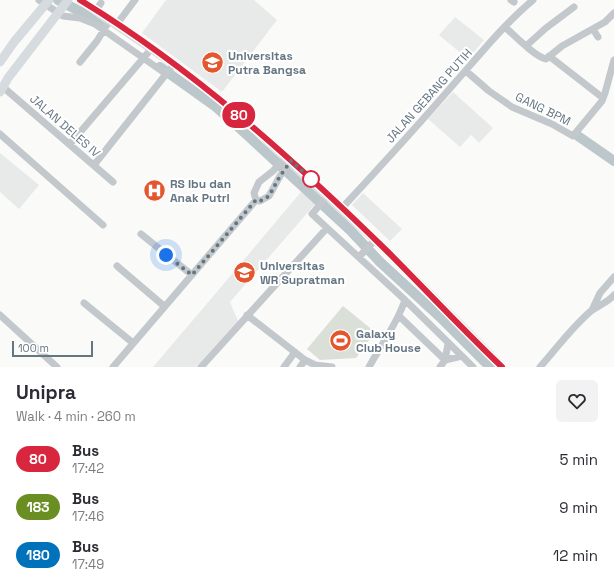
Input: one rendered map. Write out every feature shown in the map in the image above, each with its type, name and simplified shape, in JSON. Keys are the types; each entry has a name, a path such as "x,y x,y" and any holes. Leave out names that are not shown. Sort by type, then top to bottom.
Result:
{"main road":[{"path":"1,90 8,78 67,0"},
{"path":"80,0 99,7 109,25 147,55 228,106 286,162 342,208 371,241 502,367"},
{"path":"0,62 45,2"}],"street":[{"path":"80,62 109,25 135,0"},
{"name":"JALAN GEBANG PUTIH","path":"342,208 505,26 521,10 534,0"},
{"path":"45,2 63,16 80,18 109,25 169,70 94,166"},
{"path":"526,46 546,28 574,7"},
{"path":"505,26 526,46 543,58 546,58 562,46 605,22 614,13"},
{"path":"593,29 598,37"},
{"path":"70,144 147,55"},
{"path":"549,56 603,98 614,60"},
{"name":"GANG BPM","path":"466,71 487,89 512,107 552,124 572,136 603,98"},
{"name":"JALAN DELES IV","path":"1,90 70,144 113,182"},
{"path":"0,134 103,225"},
{"path":"256,200 254,193 259,182 286,162"},
{"path":"256,200 260,201 269,196 286,162"},
{"path":"271,172 279,178"},
{"path":"327,197 314,211 327,228 359,253 448,344 473,367"},
{"path":"113,367 256,200"},
{"path":"201,367 327,228"},
{"path":"141,234 192,275"},
{"path":"359,253 371,241"},
{"path":"117,266 164,306"},
{"path":"540,367 592,310 600,293 614,277"},
{"path":"592,310 609,301 614,295"},
{"path":"369,367 399,316 405,300"},
{"path":"84,303 133,343"},
{"path":"0,315 56,367"},
{"path":"247,315 305,360 315,365 332,367"},
{"path":"399,316 445,360"},
{"path":"440,367 445,360 448,344"},
{"path":"284,367 295,352"},
{"path":"445,360 462,356"},
{"path":"300,367 305,360"}],"shaded area":[{"name":"Universitas Putra Bangsa","path":"166,0 254,0 277,20 222,92 142,33"},
{"path":"455,17 484,40 468,59 439,35"},
{"path":"453,92 493,128 479,143 471,135 460,147 428,119"},
{"path":"0,153 39,185 19,209 0,192"},
{"name":"Universitas WR Supratman","path":"301,192 315,204 230,302 238,321 196,367 153,367 216,293"},
{"path":"363,193 402,229 390,241 352,205"},
{"name":"Galaxy Club House","path":"343,306 375,332 356,358 320,360 307,349"}],"waterway":[{"path":"58,0 85,14 101,26"},
{"path":"160,67 216,107 234,123 350,230 380,262 440,317 490,367"},
{"path":"578,136 614,161"}],"bus line":[{"name":"80","path":"80,0 143,42 184,72 256,130 387,251 502,367"}],"place":[{"name":"Universitas Putra Bangsa","path":"213,63"},
{"name":"RS Ibu dan Anak Putri","path":"155,191"},
{"name":"Universitas WR Supratman","path":"244,273"},
{"name":"Galaxy Club House","path":"341,341"}],"route":[{"path":"166,255 192,275 256,200 260,201 269,196 280,176 291,161 311,179"}]}
